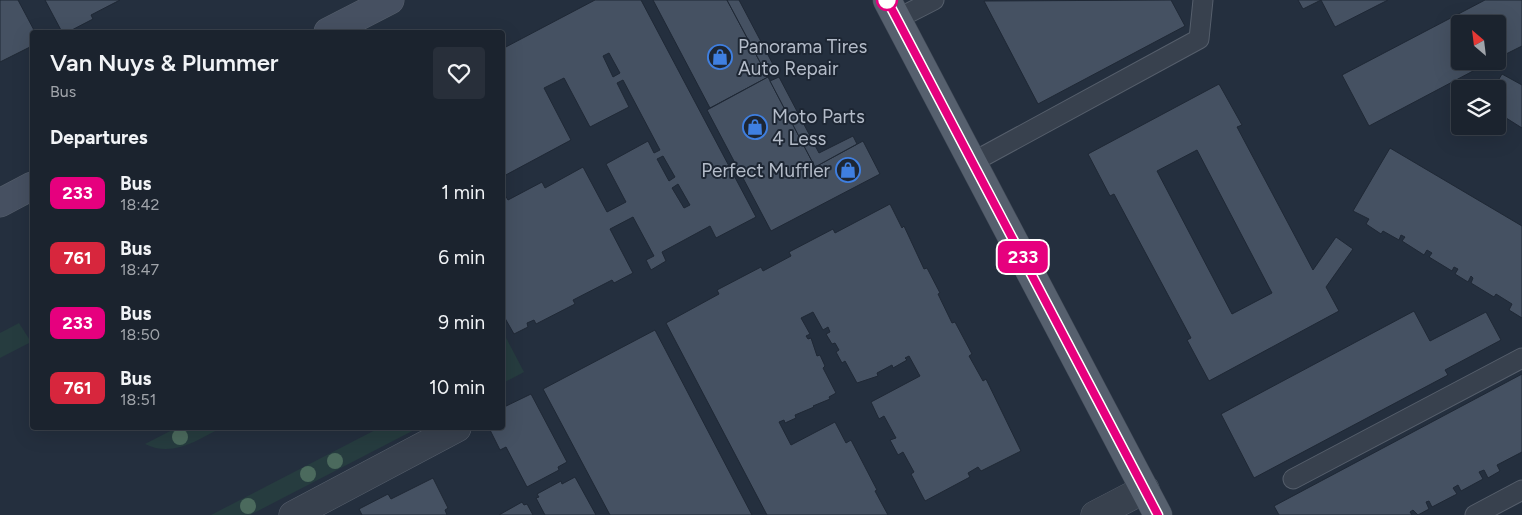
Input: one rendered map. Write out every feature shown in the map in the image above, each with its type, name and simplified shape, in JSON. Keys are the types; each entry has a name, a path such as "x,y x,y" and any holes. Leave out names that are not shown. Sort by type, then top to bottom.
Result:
{"main road":[{"path":"332,30 390,0"},
{"path":"892,10 1158,515"},
{"path":"0,203 30,187"}],"street":[{"path":"293,515 325,508 454,430"},
{"path":"1095,515 1145,489"}],"lane":[{"path":"892,10 934,0"},
{"path":"973,162 1199,40 1203,0"},
{"path":"1293,479 1522,358"},
{"path":"1475,515 1522,490"}],"green space":[{"path":"19,323 30,343 0,358 0,333"},
{"path":"505,336 524,372 505,382"},
{"path":"172,430 217,430 194,442 175,448 155,448 145,444"},
{"path":"375,430 414,430 250,515 211,515"}],"building":[{"path":"0,0 18,0 34,30 30,30 30,47 0,62"},
{"path":"45,0 120,0 91,15 93,19 72,30 61,30"},
{"path":"595,0 641,0 756,217 716,238 710,226 662,252 666,261 651,270 646,260 654,256 633,217 610,229 633,273 614,283 612,280 573,300 575,304 536,324 534,320 527,323 528,327 514,334 505,318 505,195 508,200 542,182 545,188 583,167 607,212 626,202 606,164 648,141 654,153 660,150 623,80 617,83 629,107 590,127 564,78 544,88 571,140 505,175 505,47","holes":["609,53 620,73 613,77 603,56","663,156 675,177 669,181 657,159","678,184 690,205 684,208 672,188"]},
{"name":"Panorama Tires Auto Repair","path":"653,0 727,0 768,77 710,108"},
{"path":"727,0 739,0 777,72 768,77"},
{"path":"1171,0 1185,26 1038,104 984,1"},
{"path":"1298,0 1321,0 1303,9"},
{"path":"1321,0 1388,0 1335,27"},
{"path":"1485,0 1522,0 1522,46 1506,54 1506,15 1456,15"},
{"path":"1451,18 1451,70 1475,70 1456,80 1451,80 1451,83 1369,126 1342,75"},
{"path":"1502,74 1522,85 1522,128 1506,118 1506,80 1498,80"},
{"path":"768,77 815,167 863,141 880,174 771,231 707,110"},
{"path":"779,77 819,153 853,136 857,144 815,167 770,81"},
{"path":"1219,84 1242,125 1237,127 1313,270 1336,237 1353,249 1326,287 1339,311 1209,381 1187,340 1191,338 1114,194 1110,196 1088,154","holes":["1197,150 1272,293 1232,314 1157,171"]},
{"path":"1390,148 1522,226 1522,318 1509,310 1512,304 1496,294 1494,297 1471,283 1473,278 1471,276 1468,282 1455,274 1458,269 1454,267 1452,271 1429,257 1432,253 1427,250 1424,255 1402,241 1405,237 1401,235 1399,240 1383,231 1381,234 1366,224 1369,219 1353,211"},
{"path":"890,204 902,228 904,226 924,269 927,268 952,323 955,322 972,354 969,356 983,381 986,379 1021,451 981,471 978,467 968,473 970,477 925,501 911,474 914,472 903,452 898,455 890,440 896,438 884,416 879,419 871,402 920,376 909,356 905,358 907,360 893,368 892,365 877,373 878,376 857,383 845,361 842,363 836,352 839,350 835,343 832,344 826,334 830,332 828,327 823,330 813,312 801,318 810,334 806,336 808,339 811,338 817,356 820,355 825,366 823,368 836,393 829,397 830,399 795,415 796,418 785,423 784,420 779,422 791,445 835,422 846,443 851,440 888,515 767,515 666,323 719,294 717,290 761,267 763,271 791,256 789,252 833,229 835,233"},
{"path":"1414,311 1430,341 1486,312 1501,340 1445,370 1448,375 1254,478 1221,414"},
{"path":"655,330 752,515 610,515 543,389"},
{"path":"1522,374 1522,452 1497,465 1500,471 1488,478 1484,470 1479,472 1483,479 1461,491 1458,485 1453,488 1457,494 1432,507 1429,501 1426,502 1429,509 1418,515 1413,510 1410,512 1412,515 1279,515 1274,506"},
{"path":"531,394 567,462 558,467 559,470 527,487 506,447 500,450 490,430 505,430 505,407"},
{"path":"575,477 596,515 545,515 536,498 539,497 537,494 561,481 562,484"},
{"path":"433,478 448,508 445,510 447,515 362,515 359,509 388,494 391,499"},
{"path":"522,502 524,505 527,504 533,515 499,515"}],"bus line":[{"name":"233","path":"887,0 1158,515"}],"place":[{"name":"Panorama Tires Auto Repair","path":"720,57"},
{"name":"Moto Parts 4 Less","path":"755,127"},
{"name":"Perfect Muffler","path":"848,170"}]}
